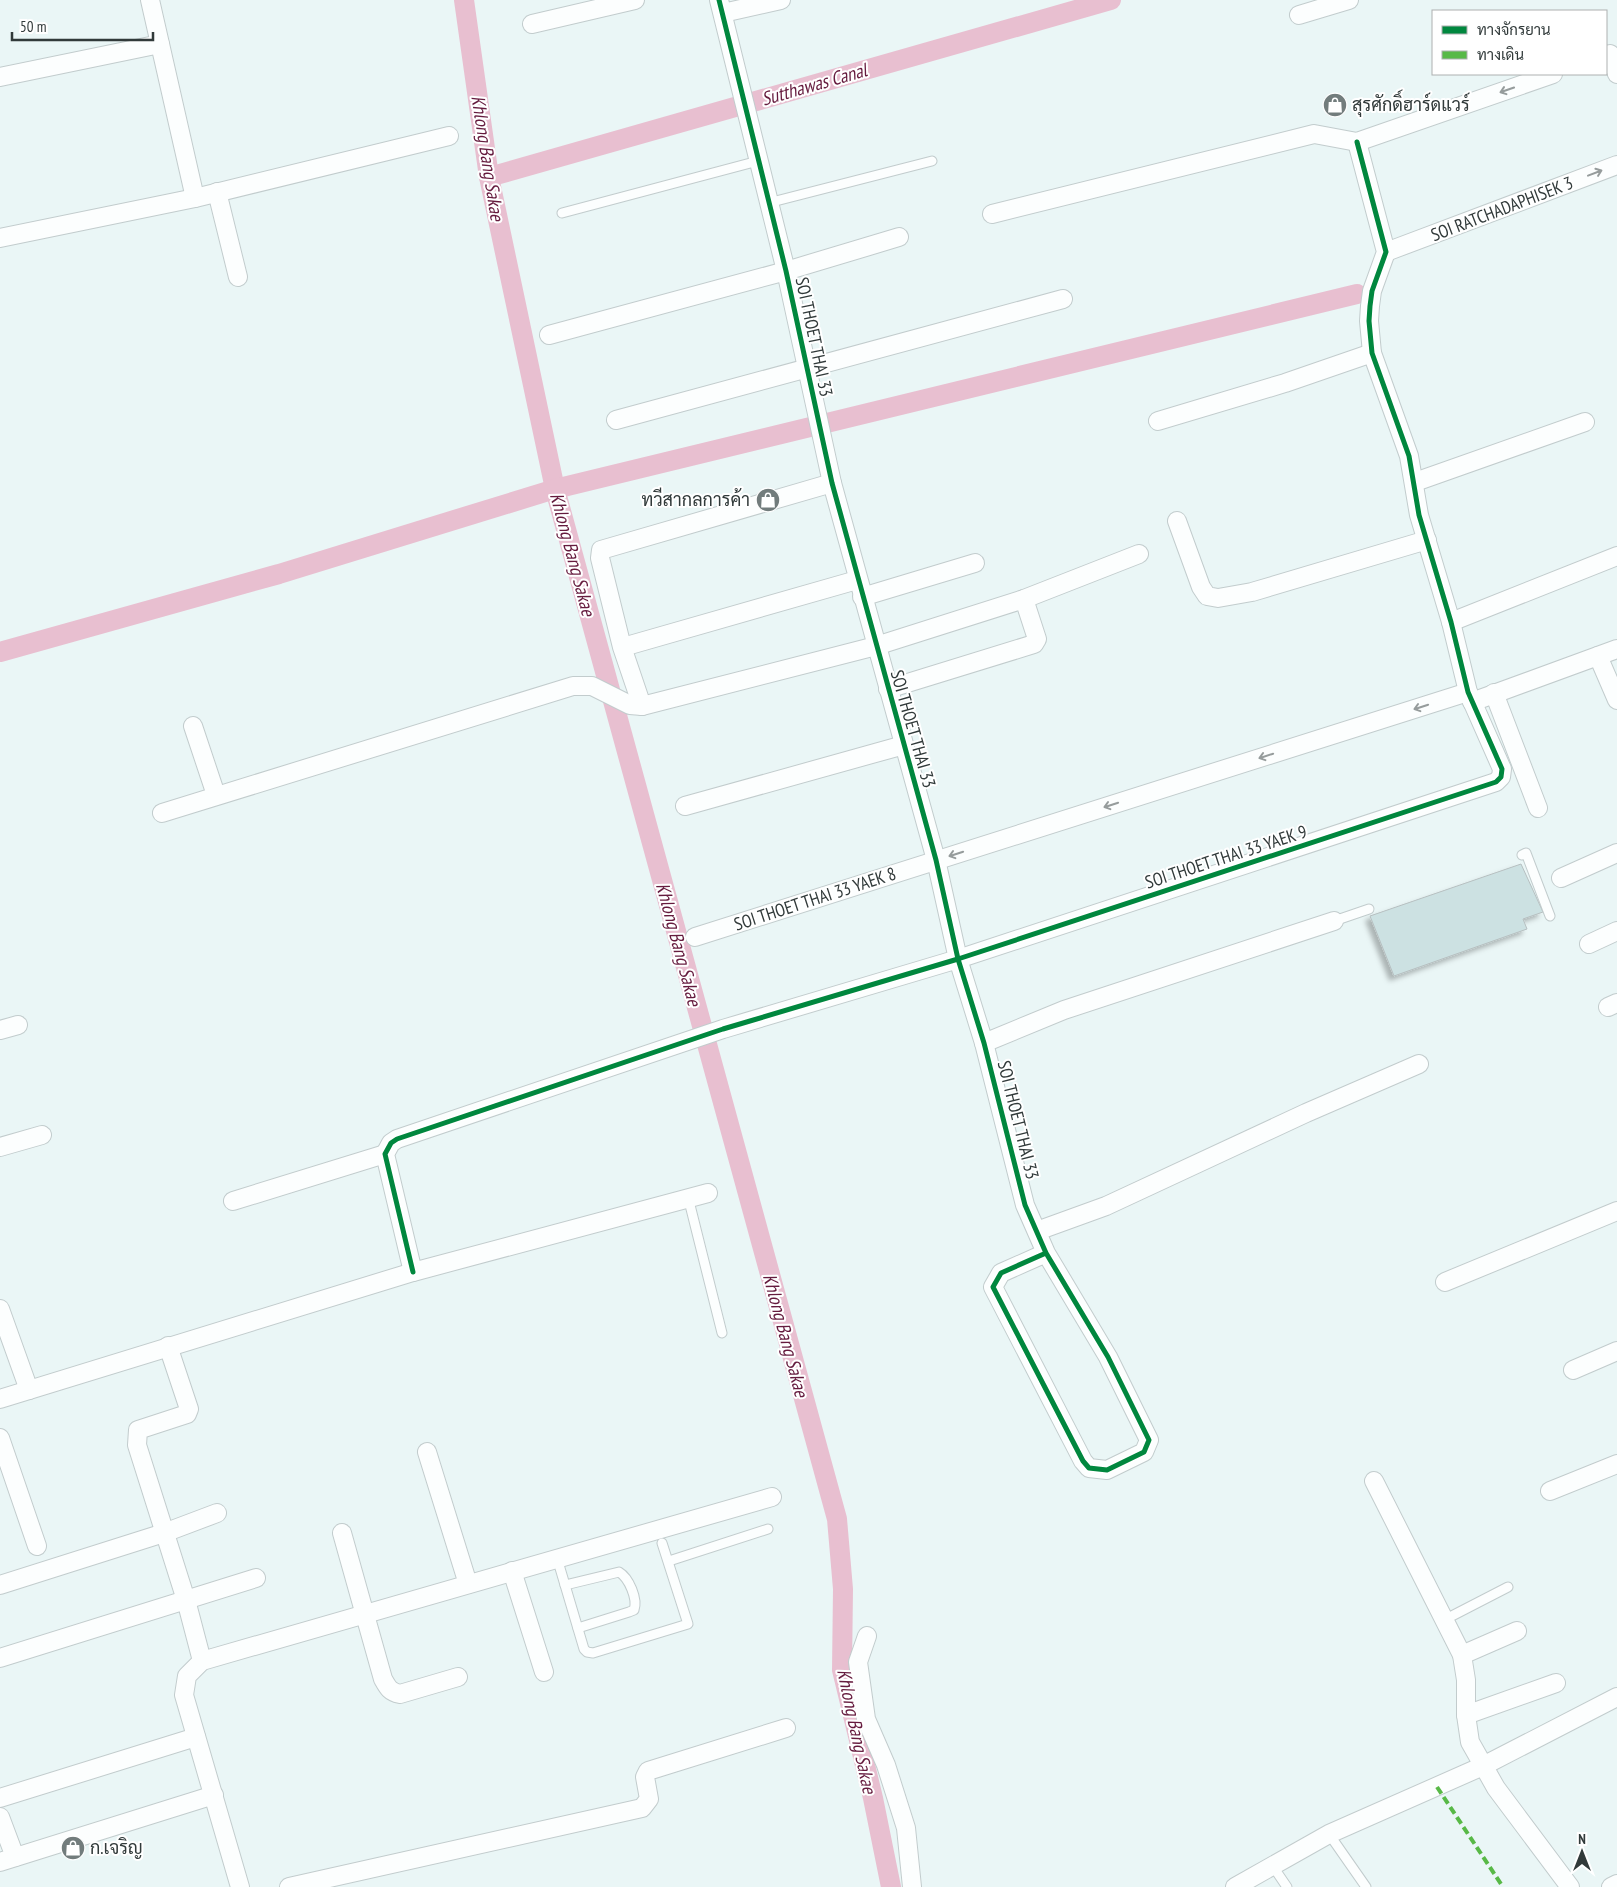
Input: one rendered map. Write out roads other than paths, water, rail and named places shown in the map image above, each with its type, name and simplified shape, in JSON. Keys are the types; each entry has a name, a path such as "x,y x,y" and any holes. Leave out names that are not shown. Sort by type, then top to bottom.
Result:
{"street":[{"path":"150,0 195,198"},
{"path":"532,24 635,0"},
{"path":"721,7 781,0"},
{"path":"1299,15 1349,0"},
{"name":"SOI THOET THAI 33","path":"721,7 786,271 832,483 857,580 936,860 958,959 984,1043 1025,1205 1046,1253 1108,1358 1149,1440 1144,1452 1107,1470 1089,1468 1083,1461 993,1287 1001,1273 1046,1253"},
{"path":"0,77 160,44"},
{"path":"1611,54 1617,74"},
{"path":"992,214 1314,134 1357,142 1550,75"},
{"path":"0,238 195,198 449,136"},
{"path":"1357,142 1386,252 1370,306 1368,321 1372,353 1409,456 1415,482 1419,515 1451,622 1470,697"},
{"name":"SOI RATCHADAPHISEK 3","path":"1386,252 1617,165"},
{"path":"216,192 238,277"},
{"path":"549,335 786,271 899,237"},
{"path":"616,420 1063,299"},
{"path":"1158,421 1285,383 1372,353"},
{"path":"1415,482 1586,422"},
{"path":"636,706 600,558 601,550 832,483"},
{"path":"1177,521 1201,587 1207,596 1218,598 1252,592 1427,540"},
{"path":"162,813 572,686 592,686 636,706 876,646 1024,599 1139,554"},
{"path":"1451,622 1617,556"},
{"path":"862,597 975,563"},
{"path":"623,647 857,580"},
{"path":"888,689 1034,644 1038,639 1037,633 1024,599"},
{"name":"SOI THOET THAI 33 YAEK 8","path":"694,937 936,860 1470,697 1494,693 1617,649"},
{"path":"1598,656 1617,700"},
{"path":"1494,693 1538,808"},
{"name":"SOI THOET THAI 33 YAEK 9","path":"385,1154 391,1143 397,1139 723,1029 958,959 1496,782 1501,777 1502,769 1470,697"},
{"path":"193,726 216,795"},
{"path":"685,806 904,745"},
{"path":"1561,878 1617,853"},
{"path":"984,1043 1064,1010 1334,921"},
{"path":"1589,944 1617,931"},
{"path":"0,1030 18,1025"},
{"path":"1037,1231 1106,1206 1306,1112 1419,1064"},
{"path":"0,1147 42,1135"},
{"path":"233,1201 385,1154 413,1272"},
{"path":"0,1399 413,1272 708,1193"},
{"path":"1445,1282 1617,1211"},
{"path":"0,1309 29,1390"},
{"path":"168,1346 189,1409 187,1414 138,1430 136,1438 186,1600 202,1661"},
{"path":"1573,1370 1617,1351"},
{"path":"0,1438 37,1546"},
{"path":"427,1452 468,1584"},
{"path":"1550,1491 1617,1464"},
{"path":"1374,1481 1462,1655 1466,1680 1466,1715 1470,1742 1496,1788 1570,1887"},
{"path":"240,1887 184,1696 187,1676 202,1661 772,1497"},
{"path":"0,1586 164,1533 216,1513"},
{"path":"342,1533 383,1679 392,1692 409,1692 458,1677"},
{"path":"512,1571 544,1672"},
{"path":"0,1658 256,1578"},
{"path":"1462,1655 1517,1631"},
{"path":"867,1636 858,1662 866,1719 886,1765 906,1828 912,1887"},
{"path":"1466,1715 1556,1683"},
{"path":"1234,1887 1272,1864 1329,1834 1483,1766 1617,1697"},
{"path":"289,1887 642,1808 649,1799 645,1777 648,1771 786,1728"},
{"path":"0,1798 196,1737"},
{"path":"0,1817 7,1860 214,1795"},
{"path":"1612,1887 1617,1884"}],"lane":[{"path":"562,213 758,160"},
{"path":"768,204 932,161"},
{"path":"1522,854 1526,853 1550,916"},
{"path":"1334,921 1369,909"},
{"path":"688,1197 722,1333"},
{"path":"669,1561 768,1529"},
{"path":"557,1558 584,1649 587,1652 593,1653 686,1627 689,1622 662,1543"},
{"path":"565,1585 619,1572 627,1578 636,1603 634,1610 578,1628"},
{"path":"1444,1620 1508,1588"},
{"path":"1329,1834 1366,1887"},
{"path":"1272,1864 1287,1887"}],"waterway":[{"name":"Khlong Bang Sakae","path":"464,0 489,177 555,489 837,1519 843,1589 842,1670 873,1798 891,1887"},
{"name":"Sutthawas Canal","path":"489,177 1111,0"},
{"path":"0,652 279,574 555,489 1357,294"}],"place":[{"name":"สุรศักดิ์ฮาร์ดแวร์","path":"1335,105"},
{"name":"ทวีสากลการค้า","path":"768,500"},
{"name":"ก.เจริญ","path":"73,1848"}]}
